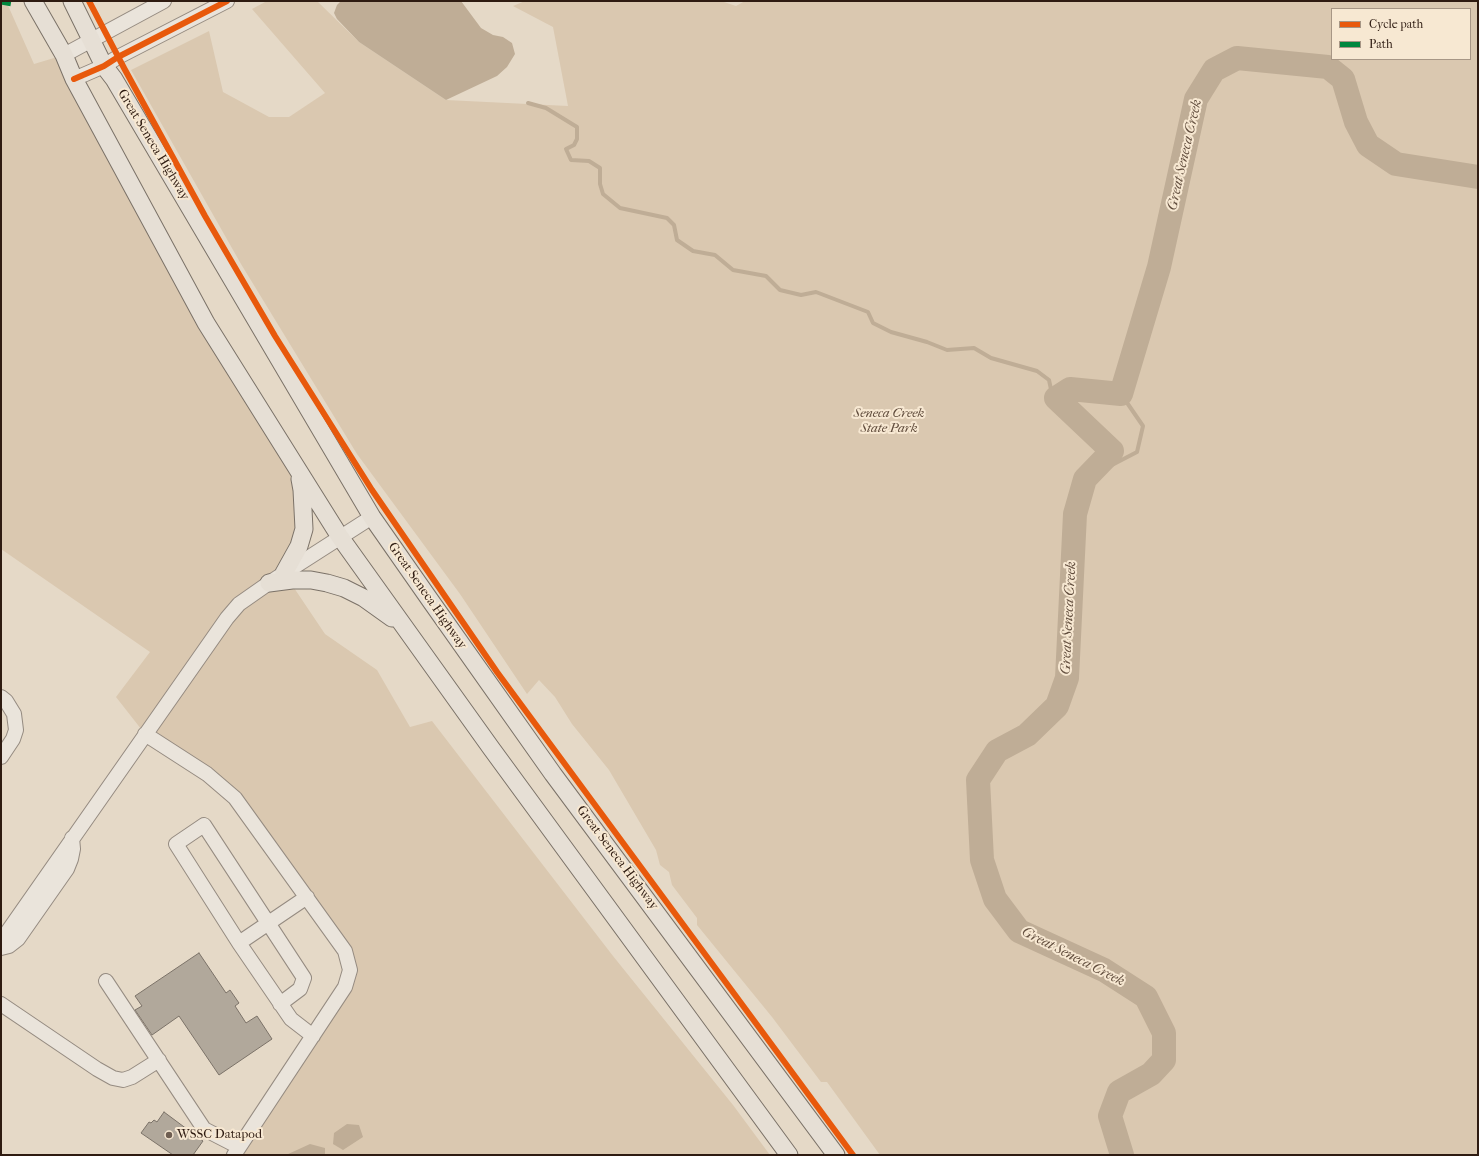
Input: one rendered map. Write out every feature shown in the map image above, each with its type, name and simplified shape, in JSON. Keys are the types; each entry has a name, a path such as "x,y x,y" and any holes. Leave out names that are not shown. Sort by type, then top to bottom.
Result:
{"main road":[{"path":"33,1 64,55 74,78 206,323 340,537 789,1155"},
{"name":"Great Seneca Highway","path":"72,1 93,40 104,66 114,79 372,517 553,774 836,1155"},
{"path":"284,573 299,546 304,529 302,490 298,471"},
{"path":"269,583 292,580 311,580 344,588 364,598 405,627"}],"street":[{"path":"64,55 164,1"},
{"path":"74,78 104,66 118,57 227,1"},
{"path":"1,941 145,734 227,618 239,604 284,573 372,517"},
{"path":"1,697 14,714 16,730 13,739 1,757"},
{"path":"106,981 204,1128 237,1151 345,987 350,970 345,951 235,798 207,774 145,734"},
{"path":"280,1004 300,989 304,978 204,826 176,844 280,1004 291,1019 313,1036"},
{"path":"1,948 9,946 18,939 67,869 73,849 72,838"},
{"path":"239,943 307,897"},
{"path":"1,1004 97,1069 113,1078 124,1080 132,1077 159,1060"}],"green space":[{"path":"1,1 6,1 34,64 64,55 298,471 304,514 284,573 325,634 377,670 410,727 432,721 613,956 733,1105 770,1155 234,1155 350,970 235,798 145,734 116,697 150,652 1,549"},
{"name":"Seneca Creek State Park","path":"267,1 317,1 359,42 446,100 568,106 553,27 513,6 525,1 721,1 736,6 745,1 1478,1 1478,1155 880,1155 827,1082 821,1082 772,1017 697,925 697,918 672,885 669,872 660,865 656,850 609,770 572,724 555,697 539,680 527,694 460,594 357,454 241,264 131,70 209,31 223,92 269,117 289,117 325,93 252,9"}],"shaded area":[{"path":"341,1 461,1 481,28 493,35 503,37 512,43 515,54 507,67 497,76 446,100 359,42 337,19 334,13 337,5"},
{"path":"347,1124 359,1125 363,1137 343,1150 333,1144 334,1133"},
{"path":"310,1144 325,1148 325,1155 286,1155"}],"building":[{"path":"199,953 226,993 230,990 239,1003 235,1006 246,1023 257,1016 272,1039 219,1075 179,1016 152,1035 135,1010 142,1006 135,996"},
{"name":"WSSC Datapod","path":"164,1112 203,1141 193,1155 173,1155 141,1133 149,1122 151,1123 154,1120 157,1122"}],"waterway":[{"name":"Great Seneca Creek","path":"1122,1155 1110,1116 1119,1092 1151,1074 1164,1060 1164,1033 1146,997 1104,970 1019,931 995,899 982,860 978,780 997,751 1027,735 1057,706 1067,678 1075,514 1085,479 1112,451 1056,398 1070,389 1121,394 1159,267 1196,99 1214,70 1237,58 1328,67 1343,79 1356,122 1368,145 1396,164 1478,177"},
{"path":"528,103 546,108 577,127 577,139 574,145 566,149 571,160 589,161 600,168 600,184 603,194 620,208 667,218 674,225 677,240 693,251 715,255 733,270 766,276 780,290 801,295 816,292 868,312 873,323 891,332 927,342 947,350 974,348 991,358 1037,371 1049,380 1052,394 1056,398"},
{"name":"Great Seneca Creek","path":"1085,479 1137,452 1143,426 1121,394"}],"marked path":[{"path":"1,2 12,4"}],"cycle path":[{"path":"89,1 205,216 275,336 372,490 497,672 853,1155"},
{"path":"74,79 104,66 118,57 227,1"}],"place":[{"name":"WSSC Datapod","path":"169,1135"}]}
